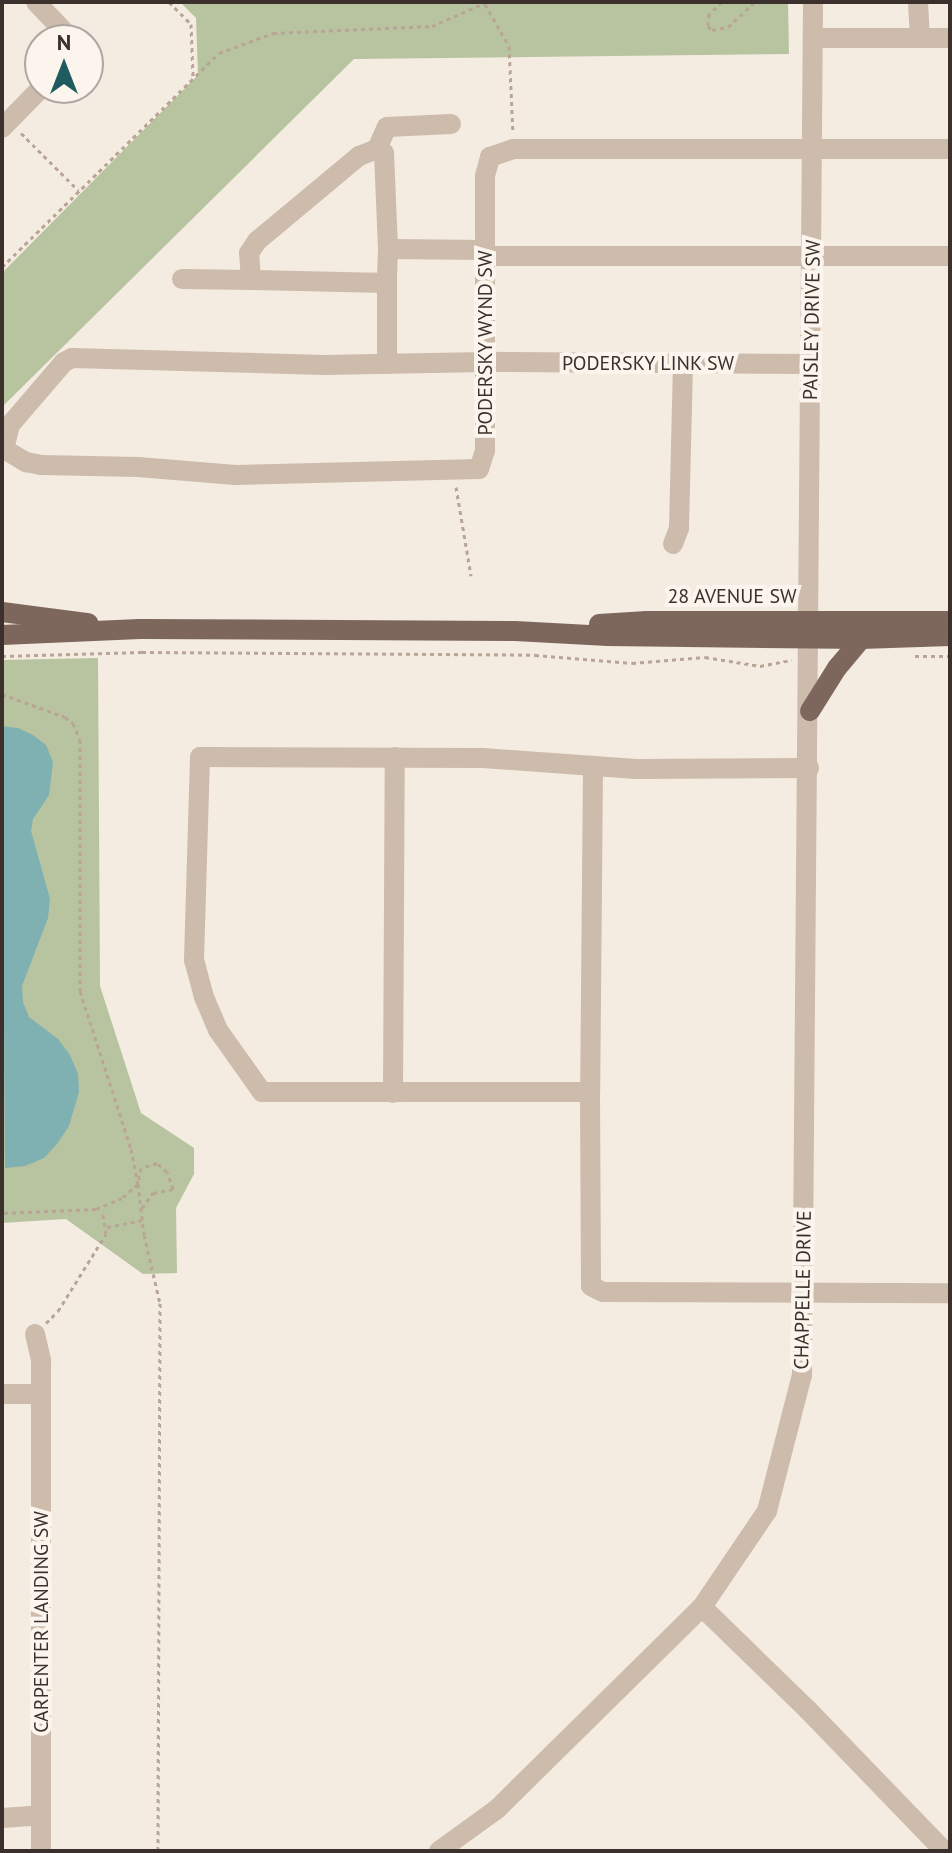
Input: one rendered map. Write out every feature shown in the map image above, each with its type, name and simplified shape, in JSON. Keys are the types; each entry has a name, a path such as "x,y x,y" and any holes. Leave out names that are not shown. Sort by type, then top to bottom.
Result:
{"main road":[{"name":"28 AVENUE SW","path":"2,612 140,629"},
{"name":"28 AVENUE SW","path":"2,635 140,629 515,631 608,636 950,621"},
{"name":"28 AVENUE SW","path":"809,629 861,639 950,636"},
{"path":"810,711 837,668 861,639"}],"street":[{"path":"36,2 57,24"},
{"name":"PAISLEY DRIVE SW","path":"809,629 813,2"},
{"path":"918,2 920,38"},
{"path":"813,38 950,38"},
{"path":"4,121 24,103"},
{"path":"251,280 249,253 257,241 359,156 377,149 387,127 451,124"},
{"path":"377,149 384,153 388,249 387,364"},
{"path":"513,149 950,149"},
{"name":"PODERSKY WYND SW","path":"4,449 26,462 56,467 138,467 236,475 479,469 483,461 486,164 490,157 513,149"},
{"path":"388,249 791,258 813,255 950,256"},
{"path":"182,279 387,283"},
{"name":"PODERSKY LINK SW","path":"4,449 10,425 64,362 72,358 277,365 485,362 811,364"},
{"path":"673,544 679,528 683,363"},
{"name":"CHAPPELLE DRIVE","path":"439,1851 497,1809 702,1607 767,1511 802,1375 809,629"},
{"path":"590,1092 262,1092 218,1030 204,997 194,960 200,757 483,758 593,767 809,768"},
{"path":"393,1093 395,757"},
{"path":"593,767 591,1286 603,1292 950,1293"},
{"name":"CARPENTER LANDING SW","path":"35,1334 41,1361 41,1851"},
{"path":"2,1394 41,1394"},
{"path":"702,1607 808,1710 944,1851"},
{"path":"2,1818 41,1815"}],"path":[{"path":"169,2 191,24 193,76"},
{"path":"722,2 708,20 708,26 718,31 755,2"},
{"path":"2,267 219,53 273,33 410,29 452,19 486,3 506,35 513,62 513,149"},
{"path":"4,121 78,190"},
{"path":"454,472 471,576"},
{"path":"2,656 142,652 520,655 632,663 705,657 760,666 786,661"},
{"path":"907,656 950,656"},
{"path":"2,694 65,717 73,723 80,740 80,991 131,1149 160,1303 158,1851"},
{"path":"2,1213 101,1208 122,1198 138,1184 141,1168 150,1163 161,1167 172,1182 173,1189 153,1193 142,1208"},
{"path":"35,1334 58,1311 107,1227 101,1208"},
{"path":"107,1227 142,1220"}],"green space":[{"path":"180,2 788,2 789,54 354,59 2,407 2,273 198,75 196,18"},
{"path":"98,658 100,986 141,1113 194,1148 194,1174 176,1208 177,1273 143,1274 66,1219 2,1223 2,660"}],"water":[{"path":"2,726 18,728 33,735 46,745 53,762 49,795 33,819 31,831 50,899 48,918 22,986 23,1002 29,1017 58,1039 70,1055 78,1074 79,1092 69,1126 44,1158 25,1166 5,1168"}]}
